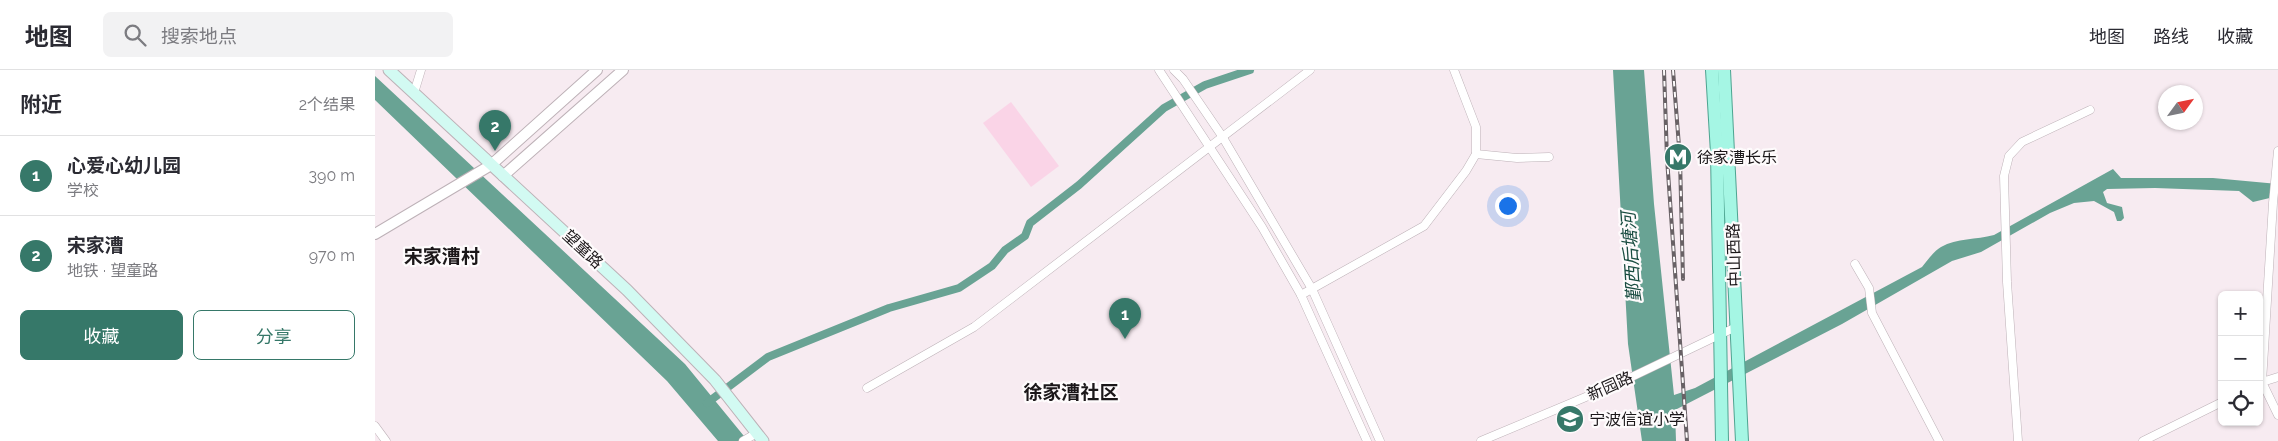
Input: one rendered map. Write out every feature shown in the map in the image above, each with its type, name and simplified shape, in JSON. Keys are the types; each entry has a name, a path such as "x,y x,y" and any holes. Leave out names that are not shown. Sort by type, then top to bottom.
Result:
{"main road":[{"name":"望童路","path":"389,70 413,92 486,168 503,176 627,290 715,380 760,437"},
{"name":"中山西路","path":"1712,70 1717,153 1722,441"},
{"name":"中山西路","path":"1724,70 1741,441"}],"street":[{"path":"413,92 421,70"},
{"path":"375,234 486,168 597,70"},
{"path":"503,176 623,70"},
{"path":"1159,70 1262,227 1301,295 1367,441"},
{"path":"1174,70 1183,79 1222,136 1312,289 1380,441"},
{"path":"867,388 973,327 1311,70"},
{"path":"1301,295 1424,226 1466,171 1476,154 1476,127 1454,70"},
{"path":"2018,441 2006,250 2004,176 2009,156 2022,142 2090,110"},
{"path":"2261,381 2278,151"},
{"path":"1476,154 1517,158 1549,157"},
{"path":"1855,264 1869,288 1872,313 1939,441"},
{"name":"新园路","path":"1481,441 1619,383 1736,327"},
{"path":"2263,381 2278,377"},
{"path":"2263,386 2278,415"},
{"path":"2143,441 2218,404"},
{"path":"375,426 386,441"},
{"path":"744,440 760,437"}],"shaded area":[{"path":"1011,102 1059,166 1031,187 983,123"}],"water":[{"name":"鄞西后塘河","path":"1613,70 1644,70 1654,204 1674,395 1695,388 1922,267 1941,247 1953,242 1994,235 2113,169 2121,178 2213,178 2278,184 2278,196 2253,202 2239,191 2155,188 2107,189 2103,192 2107,203 2122,207 2124,218 2121,221 2117,221 2114,212 2094,201 2074,203 2050,213 1981,252 1952,261 1842,324 1675,410 1676,441 1642,441 1628,344"},
{"path":"375,76 685,364 748,441 718,441 667,381 375,100"}],"waterway":[{"path":"707,403 768,357 889,308 959,288 992,266 1005,250 1025,236 1030,223 1079,185 1164,108 1205,85 1250,70"}],"railway":[{"path":"1664,70 1667,158 1687,441"},
{"path":"1673,70 1680,159 1683,279"}],"place":[{"name":"宋家漕","path":"495,151"},
{"name":"徐家漕长乐","path":"1678,157"},
{"name":"心爱心幼儿园","path":"1125,339"},
{"name":"宁波信谊小学","path":"1570,419"}],"district":[{"name":"宋家漕村","path":"442,256"},
{"name":"徐家漕社区","path":"1071,392"}]}
